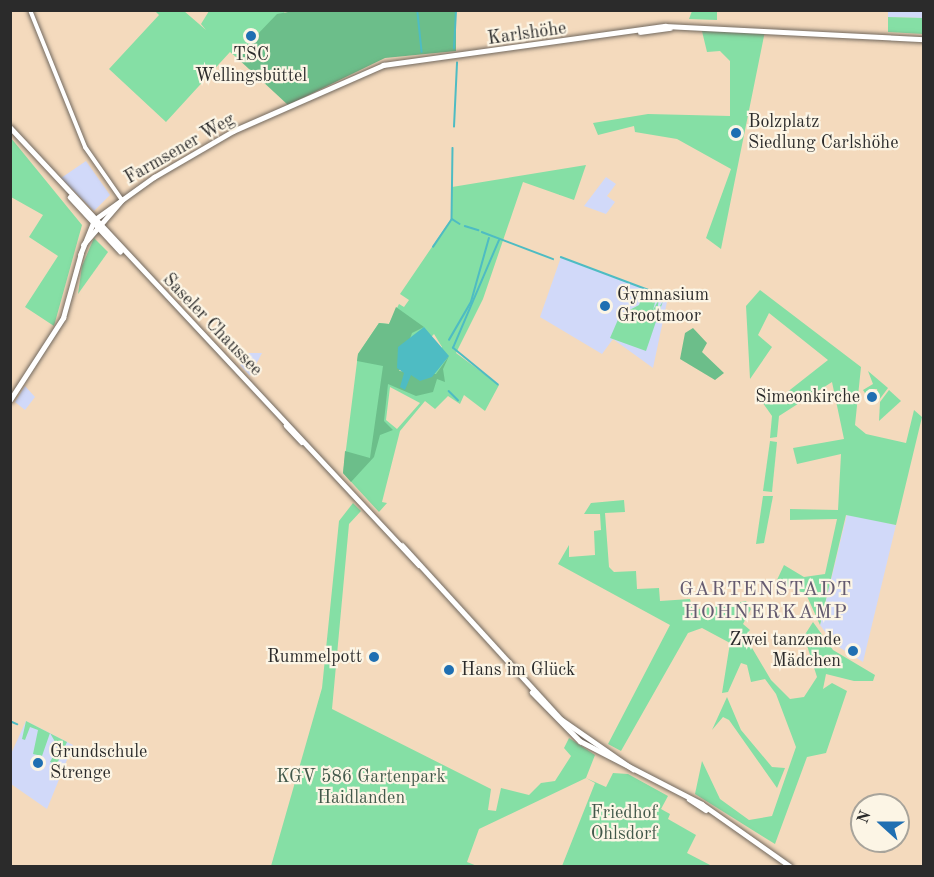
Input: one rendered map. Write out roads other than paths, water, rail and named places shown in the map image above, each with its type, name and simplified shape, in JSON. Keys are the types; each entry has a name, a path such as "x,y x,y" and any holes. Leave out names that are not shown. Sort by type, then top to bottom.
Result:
{"main road":[{"name":"Karlshöhe","path":"456,56 672,27 924,39"},
{"name":"Farmsener Weg","path":"10,400 63,318 80,255 94,224 122,200 228,133 366,70 409,59 456,56"},
{"name":"Saseler Chaussee","path":"10,128 94,224 402,545 553,715 633,769 708,811 790,867"}],"street":[{"path":"30,10 85,147 122,200"}],"water":[{"path":"424,327 449,356 432,377 420,381 411,375 405,390 400,387 404,373 397,368 398,347"}],"waterway":[{"path":"454,49 456,10"},
{"path":"418,13 422,52"},
{"path":"454,127 457,63"},
{"path":"453,148 452,219 460,224"},
{"path":"433,247 451,220"},
{"path":"465,226 478,230"},
{"path":"482,232 553,259"},
{"path":"449,340 471,302 489,238"},
{"path":"498,385 453,348 499,240"},
{"path":"561,257 665,296"},
{"path":"449,391 458,400"},
{"path":"10,721 17,724"}],"place":[{"name":"TSC Wellingsbüttel","path":"251,36"},
{"name":"Bolzplatz Siedlung Carlshöhe","path":"736,133"},
{"name":"Gymnasium Grootmoor","path":"605,306"},
{"name":"Simeonkirche","path":"872,397"},
{"name":"Zwei tanzende Mädchen","path":"853,651"},
{"name":"Rummelpott","path":"374,657"},
{"name":"Hans im Glück","path":"449,670"},
{"name":"Grundschule Strenge","path":"38,763"}],"district":[{"name":"GARTENSTADT HOHNERKAMP","path":"766,602"}],"park label":[{"name":"KGV 586 Gartenpark Haidlanden","path":"361,788"},
{"name":"Friedhof Ohlsdorf","path":"624,824"}]}
